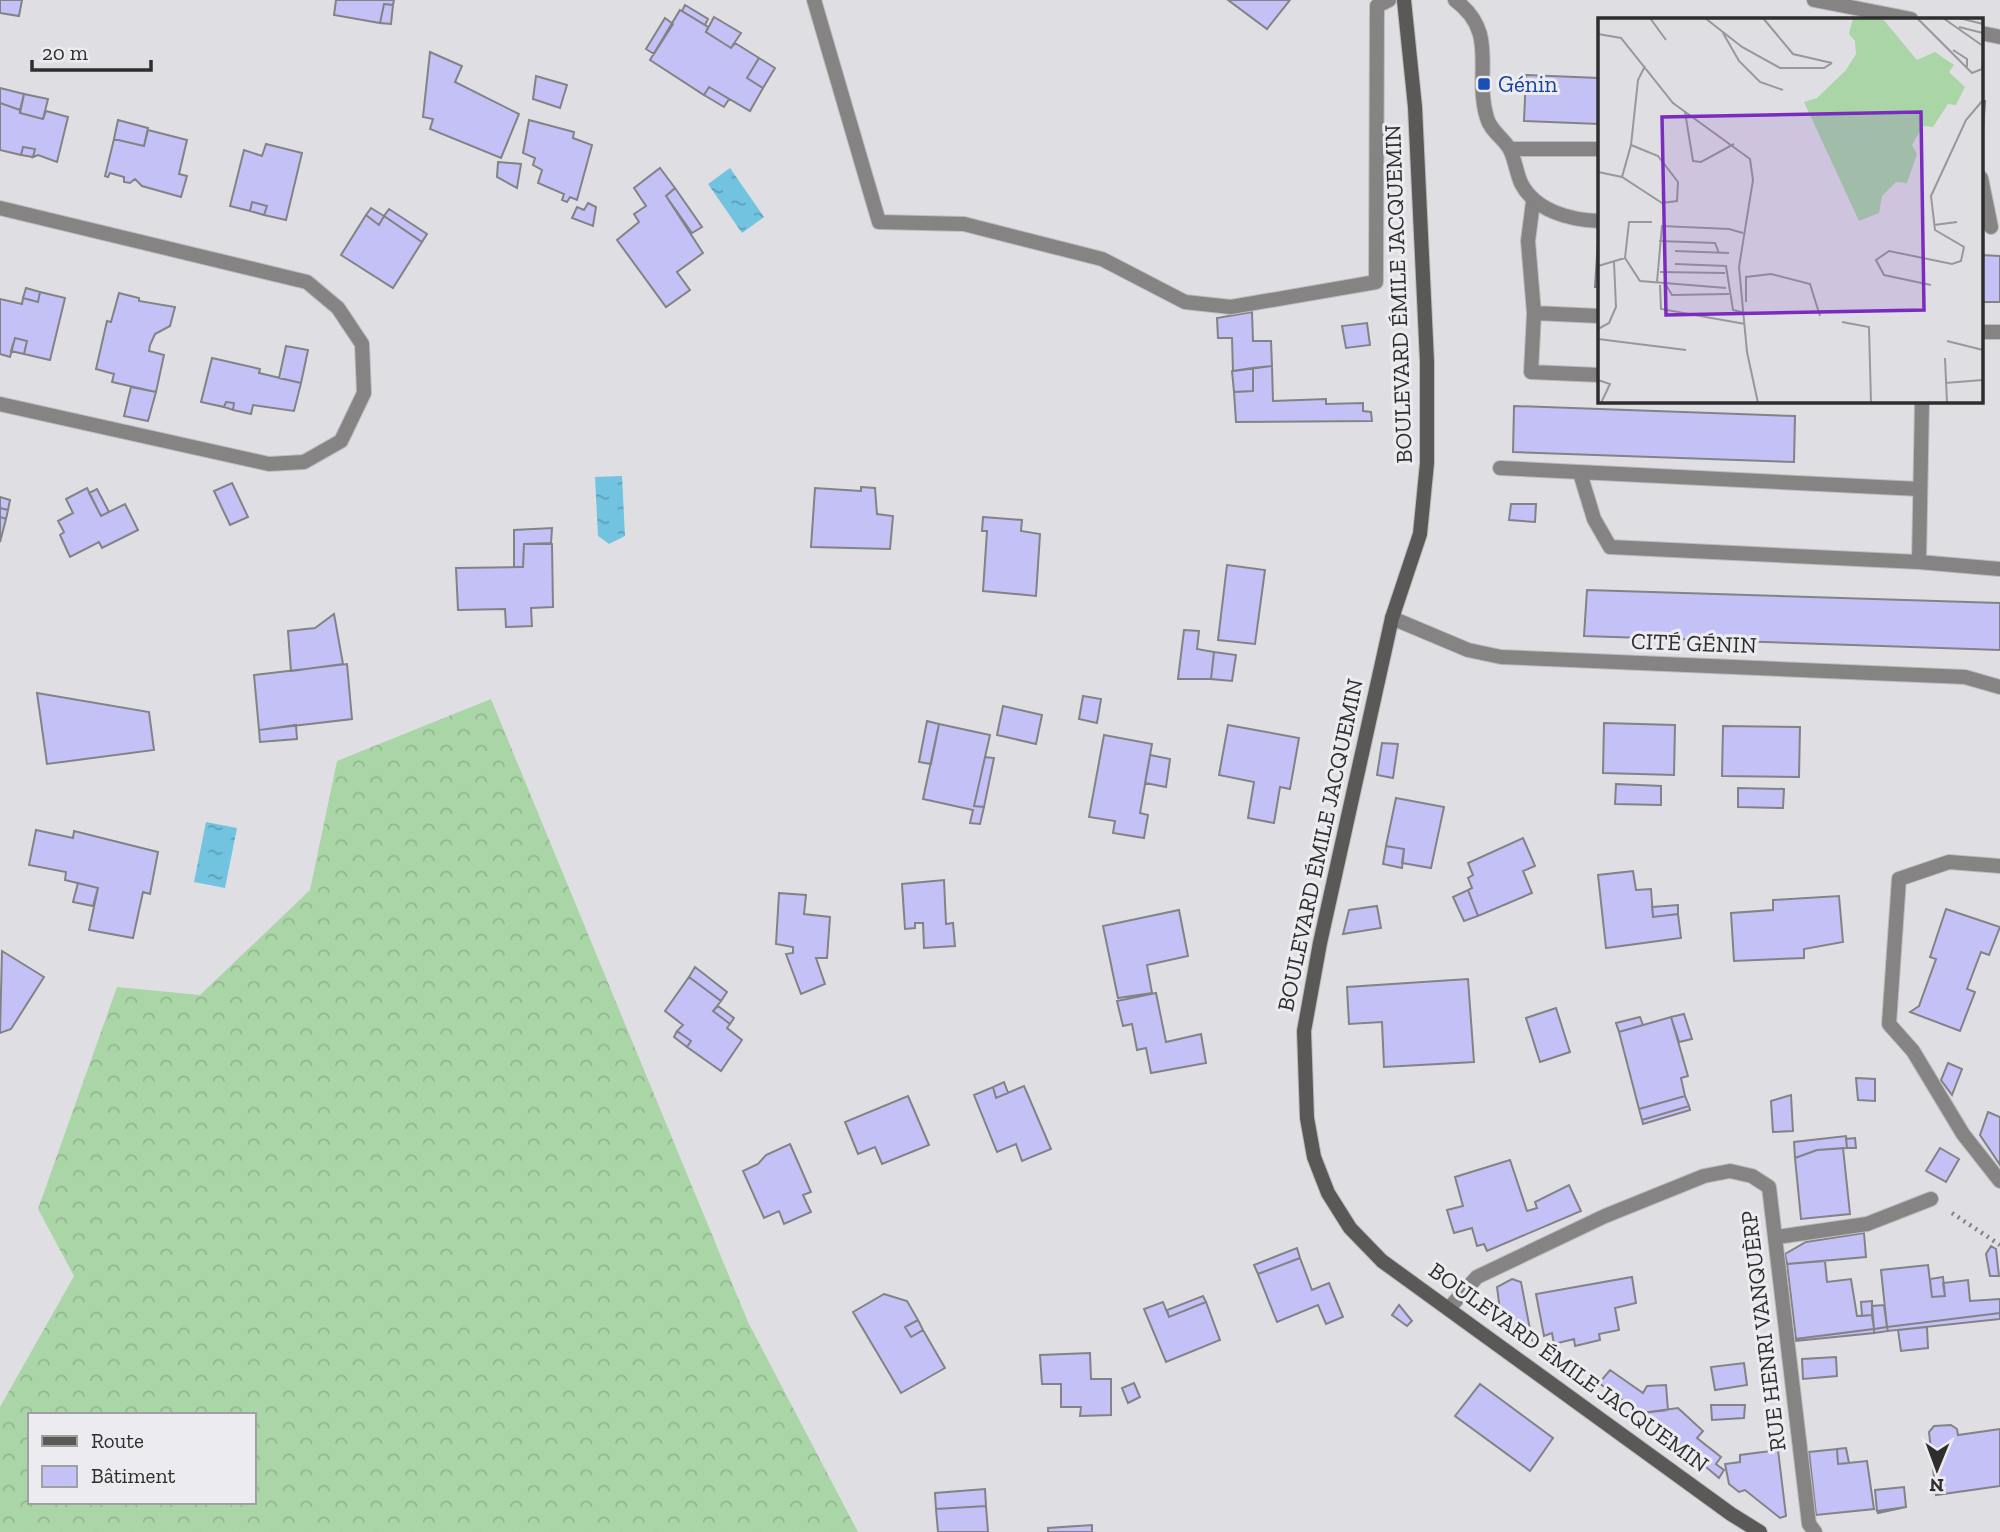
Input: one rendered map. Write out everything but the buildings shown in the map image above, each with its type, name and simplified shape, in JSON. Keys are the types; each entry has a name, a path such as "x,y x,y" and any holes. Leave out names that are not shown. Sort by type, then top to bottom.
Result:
{"main road":[{"name":"BOULEVARD ÉMILE JACQUEMIN","path":"1404,0 1415,107 1427,362 1427,463 1420,534 1392,618 1320,943 1304,1031 1307,1118 1314,1157 1328,1193 1350,1228 1382,1261 1450,1307 1731,1514 1760,1532"}],"street":[{"path":"814,0 878,222 964,224 1102,259 1185,302 1231,307 1377,282 1377,6 1388,0"},
{"path":"1455,0 1469,10 1481,30 1487,119 1510,149 1522,184 1533,202 1555,212 1598,220"},
{"path":"1814,0 1906,18"},
{"path":"1982,33 2000,37"},
{"path":"1510,149 1598,149"},
{"path":"1982,183 1991,227"},
{"path":"1533,202 1528,241 1534,313 1531,372 1598,375"},
{"path":"0,208 307,282 338,308 362,344 364,393 341,441 304,462 269,464 0,404"},
{"path":"1534,313 1598,316"},
{"path":"1982,332 2000,332"},
{"path":"1919,562 1922,402"},
{"path":"1500,468 1919,489"},
{"path":"1580,474 1594,519 1610,547 1919,562 2000,569"},
{"name":"CITÉ GÉNIN","path":"1392,618 1468,650 1501,657 1965,677 2000,687"},
{"path":"2000,866 1949,862 1899,879 1889,1024 1913,1051 1963,1134 2000,1181"},
{"name":"RUE HENRI VANQUÈRP","path":"1450,1307 1477,1278 1605,1216 1704,1176 1730,1171 1752,1176 1769,1187 1809,1524 1815,1532"},
{"path":"1777,1237 1867,1224 1931,1199"}],"path":[{"path":"1931,1199 2000,1245"}],"green space":[{"path":"491,699 748,1322 858,1532 0,1532 0,1407 74,1276 38,1209 117,987 200,995 310,890 337,761"}],"water":[{"path":"730,168 764,217 742,233 708,184"},
{"path":"622,476 625,536 609,544 598,536 595,477"},
{"path":"206,822 237,828 225,888 194,882"}],"place":[{"name":"Génin","path":"1484,84"}]}
